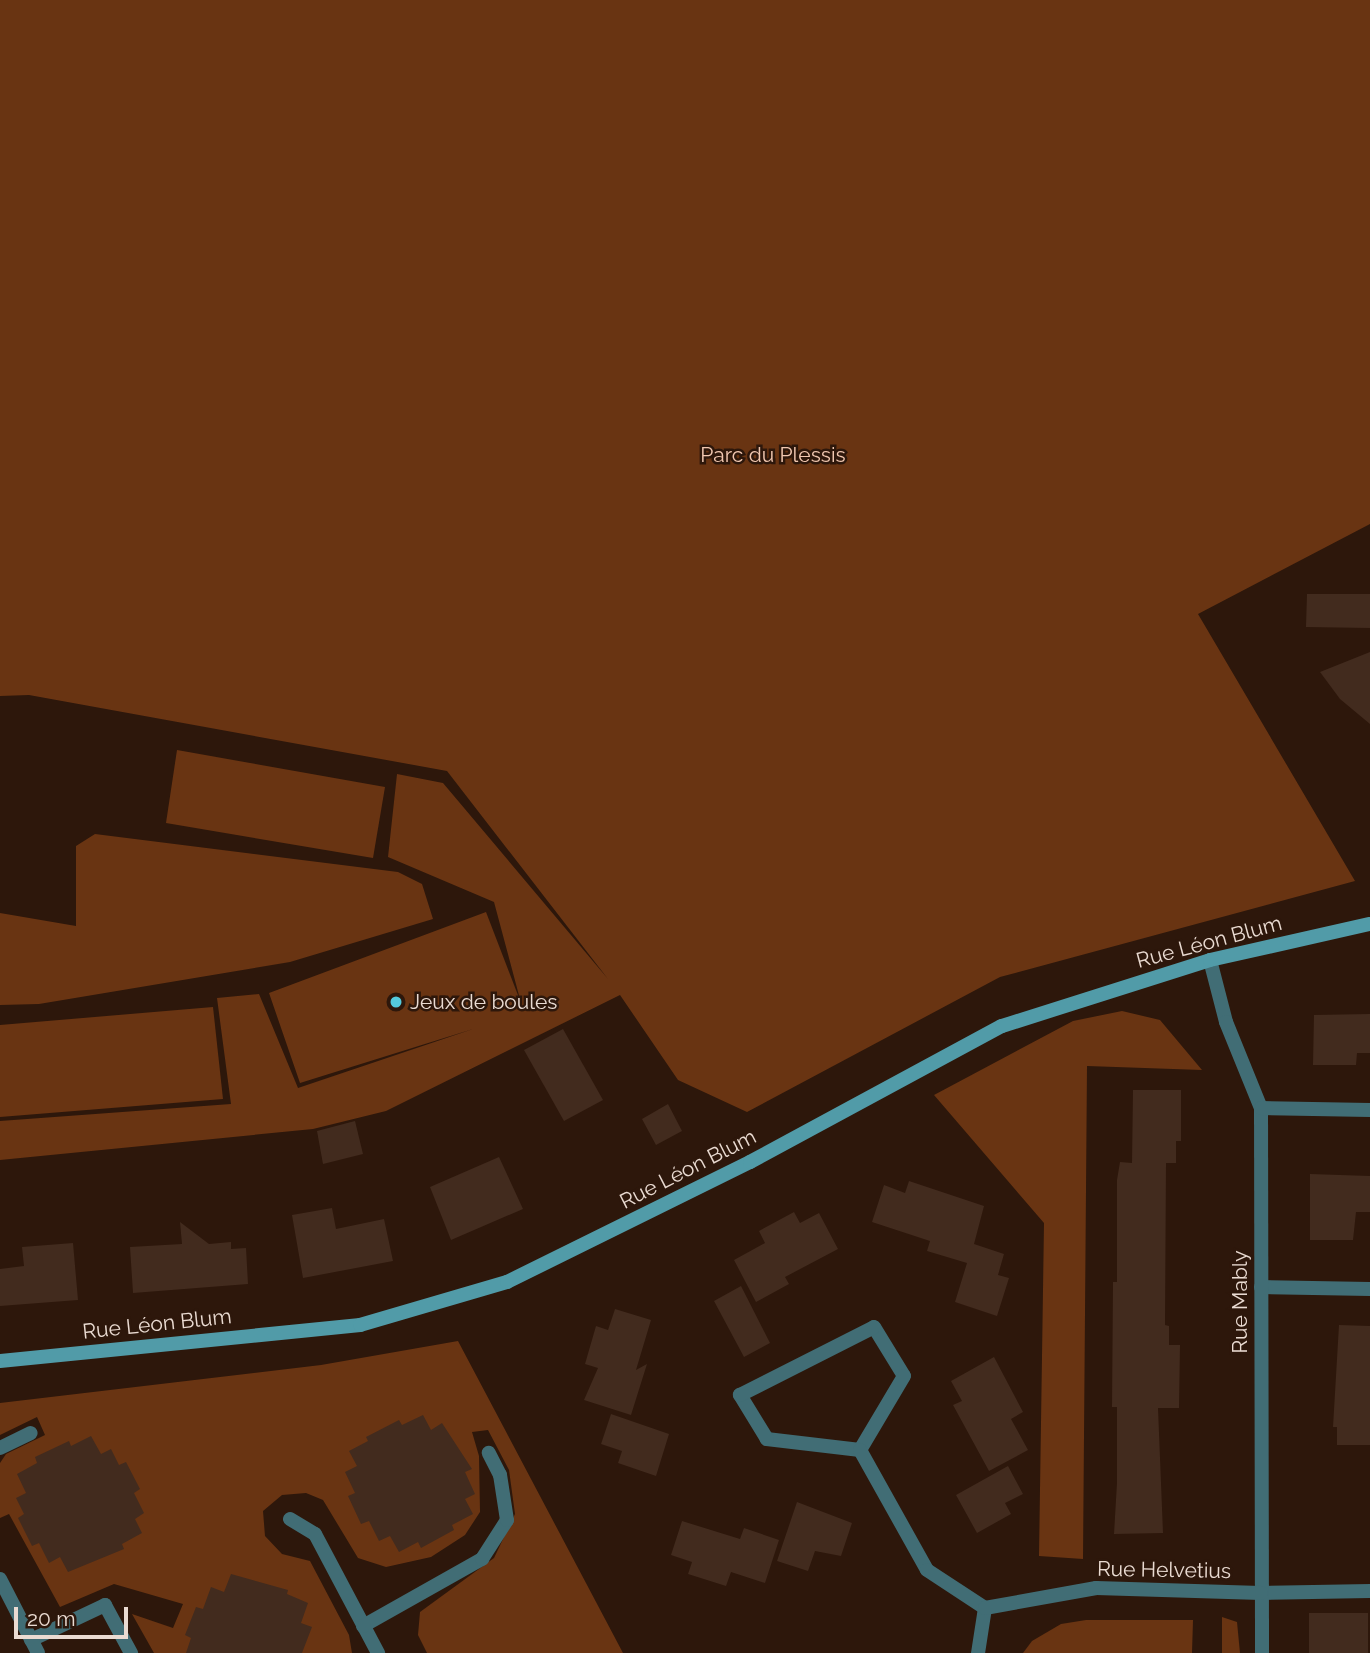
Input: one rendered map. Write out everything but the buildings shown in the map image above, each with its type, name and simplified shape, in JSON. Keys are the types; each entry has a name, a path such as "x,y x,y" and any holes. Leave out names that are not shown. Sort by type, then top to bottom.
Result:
{"street":[{"name":"Rue Léon Blum","path":"0,1361 360,1325 507,1282 750,1162 1003,1026 1210,960 1370,924"},
{"name":"Rue Mably","path":"1210,960 1226,1022 1261,1108 1262,1653"},
{"path":"1261,1108 1370,1110"},
{"path":"1261,1287 1370,1289"},
{"path":"874,1327 904,1376 860,1450 766,1438 740,1395 874,1327"},
{"path":"0,1448 31,1433"},
{"path":"860,1450 926,1570 985,1608 978,1653"},
{"path":"363,1626 482,1559 506,1520 500,1475 489,1453"},
{"path":"290,1519 314,1534 378,1653"},
{"path":"0,1579 34,1646 104,1605 131,1653"},
{"name":"Rue Helvetius","path":"985,1608 1096,1588 1261,1592 1370,1591"}],"green space":[{"name":"Parc du Plessis","path":"0,0 1370,0 1370,524 1198,614 1355,881 1000,977 747,1112 678,1080 620,995 386,1111 313,1129 0,1160 0,1121 231,1104 217,998 259,994 298,1088 473,1029 300,1083 269,993 486,912 521,1003 494,902 388,857 397,774 443,783 608,979 447,771 29,695 0,696"},
{"path":"177,750 385,787 373,858 166,823"},
{"path":"95,834 398,872 422,884 433,919 290,962 39,1004 0,1005 0,913 76,926 76,846"},
{"path":"213,1007 223,1099 0,1117 0,1025"},
{"path":"1122,1011 1160,1020 1202,1070 1087,1066 1083,1559 1039,1556 1044,1223 934,1095 1073,1021"},
{"path":"458,1341 623,1653 427,1653 418,1635 420,1612 494,1558 515,1514 509,1470 488,1430 472,1432 479,1456 480,1512 465,1535 431,1557 386,1567 358,1558 323,1500 306,1493 282,1495 263,1511 265,1536 282,1554 310,1561 349,1635 352,1653 154,1653 132,1614 173,1628 183,1604 114,1584 60,1607 9,1514 0,1518 0,1463 6,1454 45,1435 37,1417 0,1435 0,1403 321,1365"},
{"path":"1222,1617 1237,1622 1240,1653 1222,1653"},
{"path":"1086,1620 1193,1620 1192,1653 1023,1653 1032,1641 1061,1624"}],"place":[{"name":"Jeux de boules","path":"396,1002"}]}
